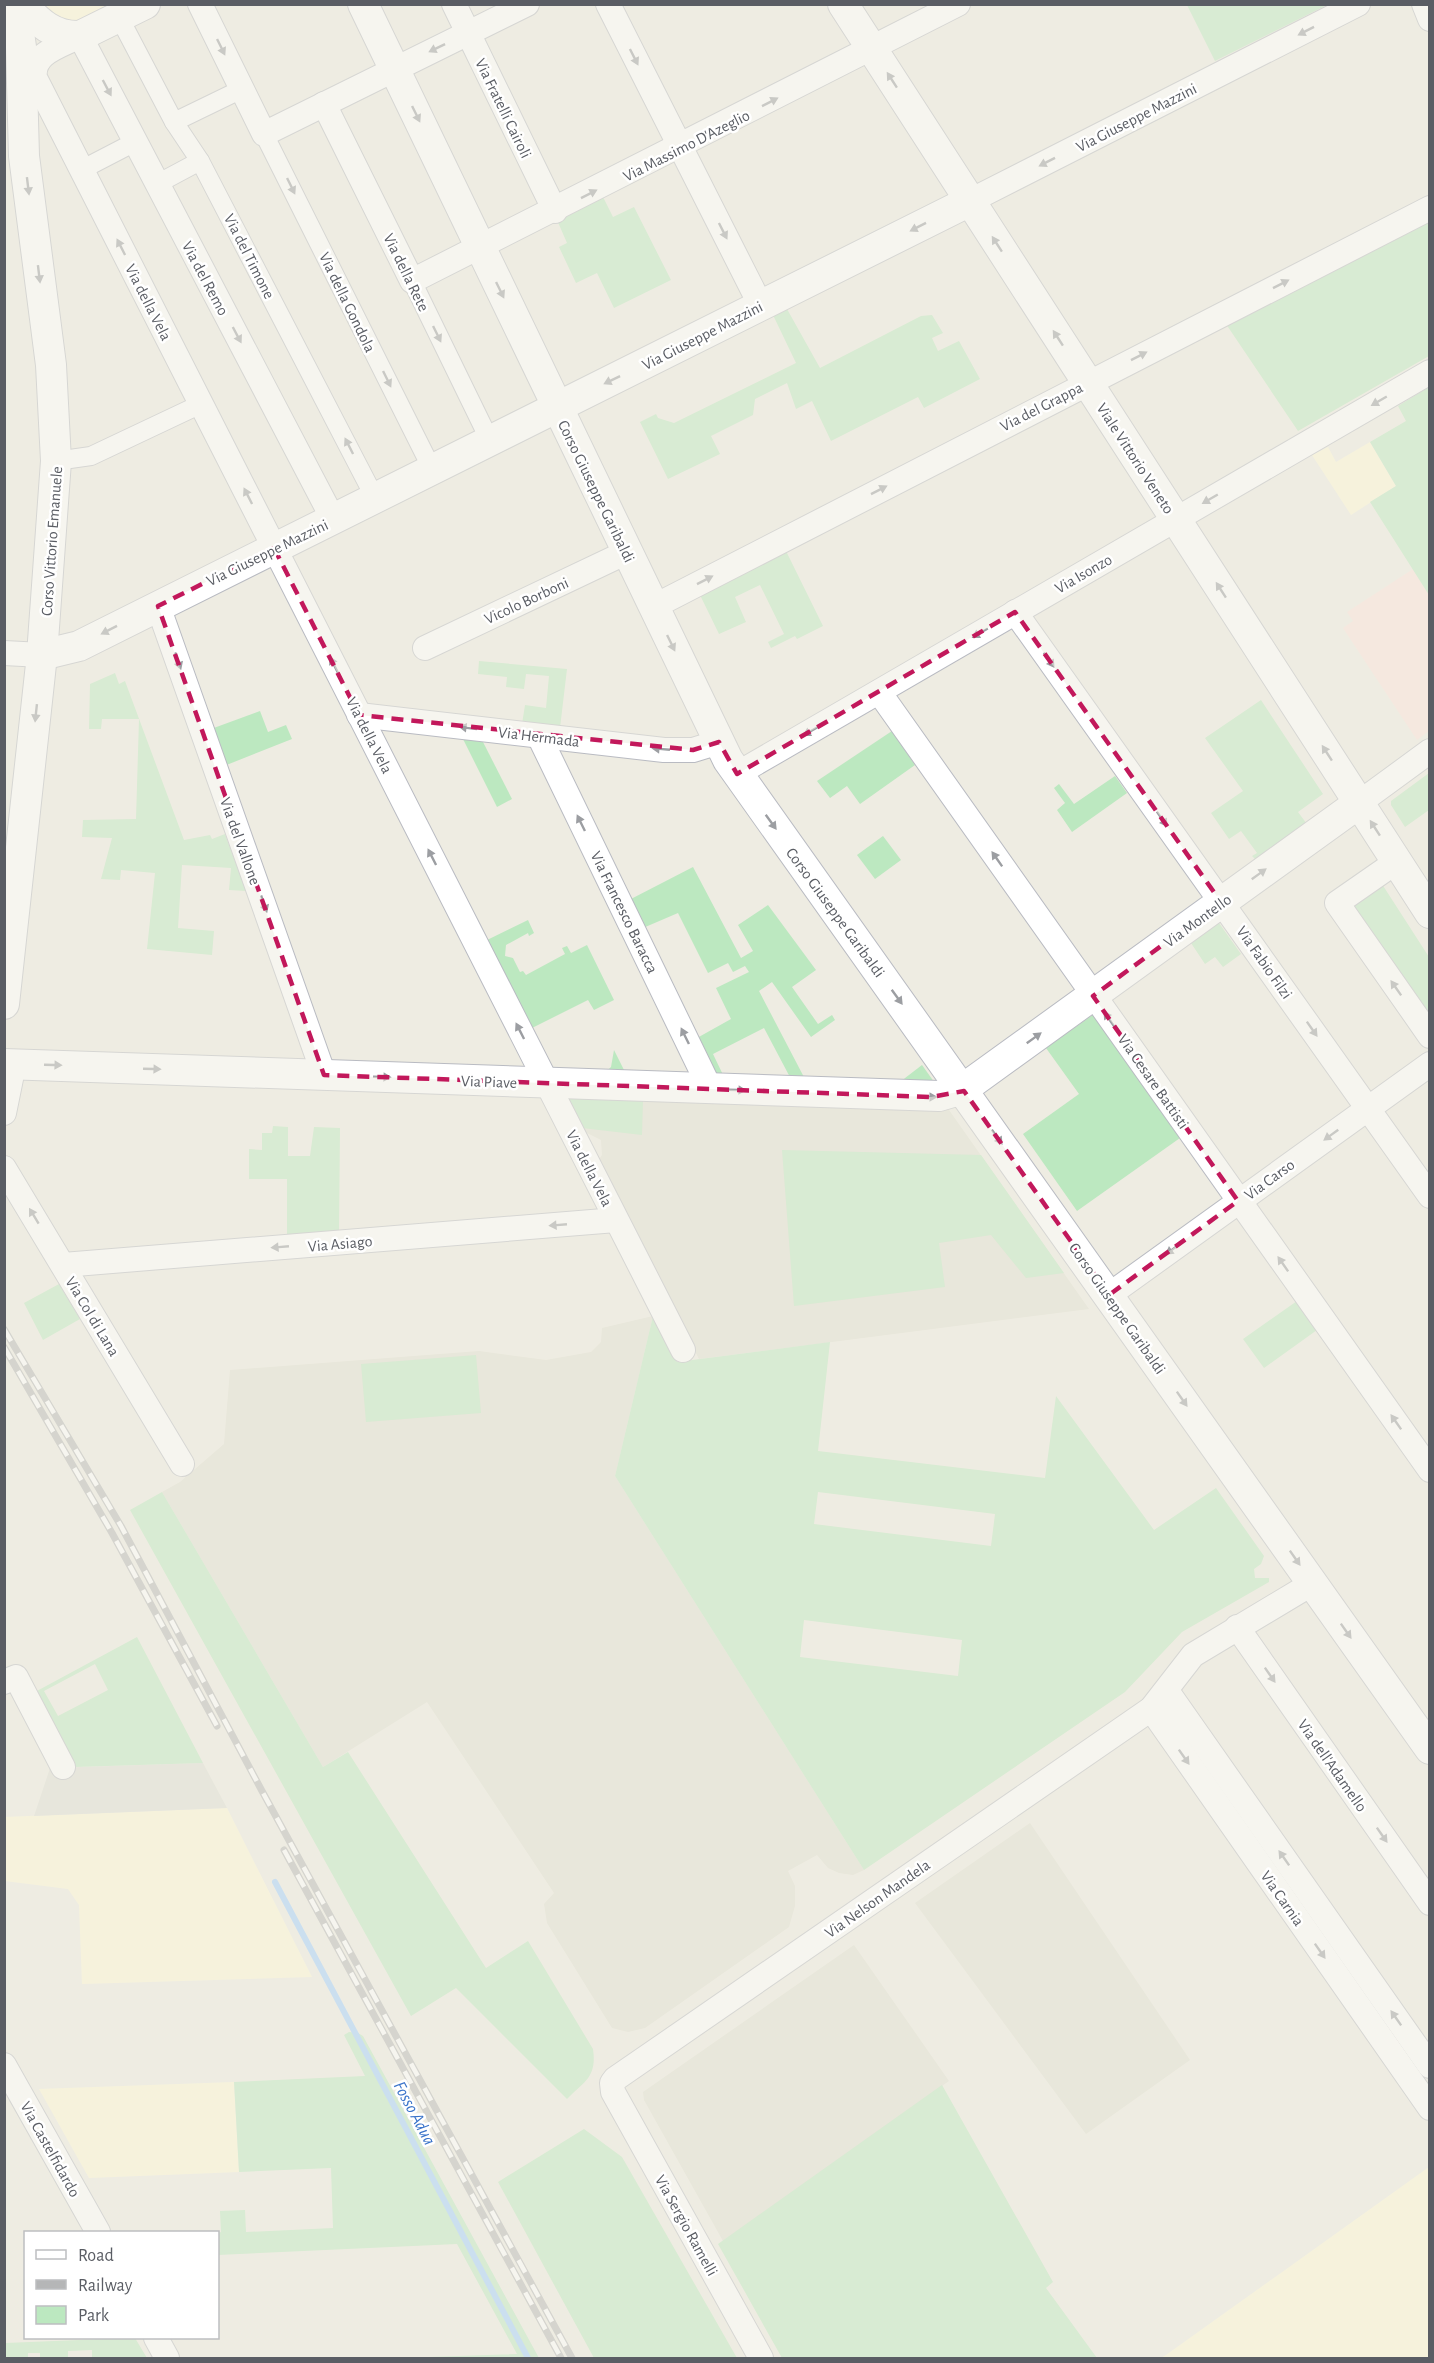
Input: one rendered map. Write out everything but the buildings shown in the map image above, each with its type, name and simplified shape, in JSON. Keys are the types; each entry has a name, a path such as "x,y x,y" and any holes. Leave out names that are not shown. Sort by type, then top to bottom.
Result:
{"street":[{"name":"Corso Vittorio Emanuele","path":"4,1004 42,655 56,461 51,365 24,156 15,4"},
{"path":"22,4 35,18 58,34 80,36"},
{"path":"200,4 264,134 527,4"},
{"name":"Corso Giuseppe Garibaldi","path":"363,4 718,742 737,774 1430,1749"},
{"name":"Via Fratelli Cairoli","path":"454,4 555,211"},
{"path":"608,4 760,306"},
{"name":"Viale Vittorio Veneto","path":"843,4 1430,913"},
{"name":"Via Massimo D'Azeglio","path":"412,282 872,50 958,4"},
{"name":"Via Giuseppe Mazzini","path":"42,655 79,646 970,201 1358,4"},
{"path":"1424,4 1430,20"},
{"path":"21,78 34,71 39,58 132,11"},
{"name":"Via del Timone","path":"132,11 174,122 201,161 375,498"},
{"name":"Via del Remo","path":"80,36 333,519"},
{"name":"Via della Vela","path":"21,78 57,120 683,1350"},
{"path":"174,122 242,89"},
{"name":"Via della Rete","path":"324,104 490,441"},
{"path":"24,127 30,117 36,113 45,113 57,120"},
{"name":"Via della Gondola","path":"264,134 432,469"},
{"path":"81,170 135,142"},
{"path":"157,184 201,161"},
{"name":"Via del Grappa","path":"653,607 1087,382 1430,208"},
{"name":"Via Isonzo","path":"737,774 1430,372"},
{"path":"56,461 91,456 201,404"},
{"name":"Vicolo Borboni","path":"425,648 627,552"},
{"name":"Via del Vallone","path":"158,606 324,1075"},
{"name":"Via Fabio Filzi","path":"1015,612 1430,1196"},
{"path":"4,652 42,655"},
{"name":"Via Cesare Battisti","path":"879,692 1430,1470"},
{"name":"Via Hermada","path":"359,715 680,751 702,748 718,742"},
{"name":"Via Francesco Baracca","path":"539,736 706,1080 706,1089"},
{"name":"Via Montello","path":"963,1089 1430,751"},
{"path":"1396,862 1337,903 1430,1036"},
{"path":"4,1113 8,1060"},
{"name":"Via Piave","path":"8,1060 324,1075 931,1097 963,1089"},
{"name":"Via Carso","path":"1109,1295 1430,1064"},
{"name":"Via Col di Lana","path":"4,1168 182,1464"},
{"name":"Via Asiago","path":"63,1265 616,1220"},
{"path":"1151,1709 1167,1691 1185,1662 1237,1627 1313,1583"},
{"name":"Via dell'Adamello","path":"1237,1627 1430,1903"},
{"path":"4,1682 16,1677 63,1767"},
{"name":"Via Carnia","path":"1167,1691 1430,2066"},
{"name":"Via Carnia","path":"1151,1709 1430,2108"},
{"name":"Via Nelson Mandela","path":"613,2092 612,2083 615,2079 1151,1709"},
{"name":"Via Castelfidardo","path":"4,2065 97,2231"},
{"name":"Via Sergio Ramelli","path":"613,2092 761,2358"},
{"path":"157,2339 168,2358"}],"highlighted area":[{"path":"274,548 359,715 693,750 719,742 737,774 1015,612 1221,902 1093,996 1238,1201 1109,1295 964,1091 931,1097 324,1075 158,606"}],"shaded area":[{"path":"45,5 145,5 80,36 51,15"},
{"path":"1370,442 1396,486 1351,515 1312,455 1328,447 1336,462"},
{"path":"1413,569 1429,595 1429,731 1417,740 1343,628 1353,621 1347,612"},
{"path":"573,1098 949,1110 1089,1309 699,1359 598,1161 602,1155 601,1140 585,1132"},
{"path":"653,1316 615,1476 864,1870 853,1875 839,1873 828,1868 817,1855 788,1871 795,1886 795,1906 789,1927 645,2028 628,2032 612,2028 547,1923 544,1904 554,1893 427,1702 323,1767 162,1492 180,1482 224,1444 230,1370 479,1351 546,1360 591,1352 601,1342 602,1328"},
{"path":"203,1763 227,1808 34,1816 50,1768"},
{"path":"227,1808 312,1977 82,1984 79,1905 68,1889 5,1881 4,1817"},
{"path":"1030,1823 1190,2060 1086,2134 915,1903"},
{"path":"854,1945 949,2081 723,2241 644,2100 643,2092"},
{"path":"234,2082 239,2172 89,2178 39,2089"},
{"path":"1429,2167 1429,2358 1161,2358 1166,2355"}],"green space":[{"path":"1187,5 1327,5 1215,61"},
{"path":"603,197 613,217 634,207 671,280 614,308 597,273 576,283 559,247 567,243 557,220"},
{"path":"1429,221 1429,356 1298,431 1226,324"},
{"path":"787,309 820,368 921,316 932,315 943,333 932,338 938,351 959,341 980,379 924,408 918,397 831,441 812,401 796,409 787,383 755,399 753,415 711,436 720,454 668,479 640,422 656,414 658,418 674,423 796,363 773,315"},
{"path":"1429,387 1429,595 1370,502 1396,486 1370,442 1406,421 1398,406"},
{"path":"786,551 823,626 797,639 795,636 771,648 768,642 784,634 760,585 735,597 746,622 719,634 700,595"},
{"path":"479,661 567,669 560,728 522,724 525,705 546,708 549,676 526,674 524,689 506,687 507,677 478,674"},
{"path":"115,673 119,684 125,681 184,840 210,835 212,839 225,834 246,891 229,890 231,868 182,865 178,928 214,931 212,955 147,949 155,873 121,870 120,880 101,879 112,838 82,837 83,820 136,819 139,719 102,719 101,729 89,729 90,684"},
{"path":"1261,700 1323,794 1298,812 1307,824 1256,860 1252,856 1257,853 1241,831 1229,839 1211,813 1243,791 1205,738"},
{"path":"260,711 268,732 286,725 292,739 224,766 211,729"},
{"path":"892,731 915,765 860,804 847,786 830,798 817,781"},
{"path":"463,739 483,742 512,799 497,807"},
{"path":"1429,773 1429,810 1405,827 1391,805 1391,801"},
{"path":"1115,776 1127,793 1072,832 1057,810 1065,803 1054,788 1059,784 1074,804"},
{"path":"883,836 901,860 875,879 857,855"},
{"path":"693,867 741,958 753,951 738,925 768,905 816,970 792,987 818,1024 832,1015 835,1020 811,1037 772,982 759,991 806,1081 792,1081 764,1028 713,1054 725,1079 717,1079 697,1038 731,1019 716,988 749,972 745,966 733,972 728,963 708,973 678,913 643,928 629,900"},
{"path":"1380,881 1429,957 1429,1026 1347,904"},
{"path":"528,920 534,933 529,936 528,933 506,945 505,956 513,958 520,972 523,971 526,975 565,954 562,948 567,946 571,953 587,945 614,1000 594,1010 588,1000 530,1029 485,941"},
{"path":"1219,923 1241,954 1223,967 1215,957 1205,964 1191,943"},
{"path":"1094,1014 1180,1138 1077,1211 1023,1134 1079,1094 1046,1048"},
{"path":"614,1050 627,1076 602,1075 611,1067"},
{"path":"922,1065 937,1086 896,1085"},
{"path":"570,1098 643,1100 642,1135 582,1128 569,1101"},
{"path":"273,1126 288,1127 288,1156 310,1156 314,1127 340,1128 339,1232 287,1236 287,1179 249,1179 249,1149 262,1150 262,1133 272,1133"},
{"path":"782,1150 981,1155 1064,1273 1026,1278 991,1235 939,1243 945,1287 794,1306"},
{"path":"59,1284 80,1319 43,1340 24,1303"},
{"path":"1297,1301 1317,1330 1264,1368 1243,1339"},
{"path":"653,1316 677,1362 830,1342 818,1451 1045,1478 1056,1396 1154,1530 1216,1488 1264,1556 1261,1564 1254,1569 1255,1578 1269,1578 1269,1582 1182,1632 1125,1692 864,1870 615,1476","holes":["818,1492 995,1514 991,1546 814,1524","804,1620 962,1640 958,1676 800,1657"]},
{"path":"476,1355 481,1413 366,1422 361,1364"},
{"path":"162,1492 323,1767 348,1752 486,1968 528,1941 593,2049 593,2066 588,2078 567,2099 456,1988 411,2016 130,1510"},
{"path":"137,1637 203,1763 75,1767 35,1692","holes":["95,1664 108,1690 58,1716 44,1691"]},
{"path":"349,2032 363,2036 539,2358 398,2358 517,2354 457,2244 219,2255 220,2211 245,2210 246,2232 333,2228 331,2168 239,2172 234,2082 365,2076 344,2035"},
{"path":"942,2085 1053,2282 1046,2288 1097,2358 782,2358 718,2244"},
{"path":"584,2129 622,2157 737,2358 594,2358 498,2182"},
{"path":"136,2339 147,2358 92,2358 92,2350 68,2351 68,2357 40,2358 40,2353 28,2353 28,2358 5,2358 5,2343"}],"waterway":[{"name":"Fosso Adua","path":"275,1882 528,2358"}],"railway":[{"path":"4,1329 121,1526 262,1791 572,2358"},
{"path":"4,1347 112,1533 217,1726"},
{"path":"284,1850 561,2358"}]}
